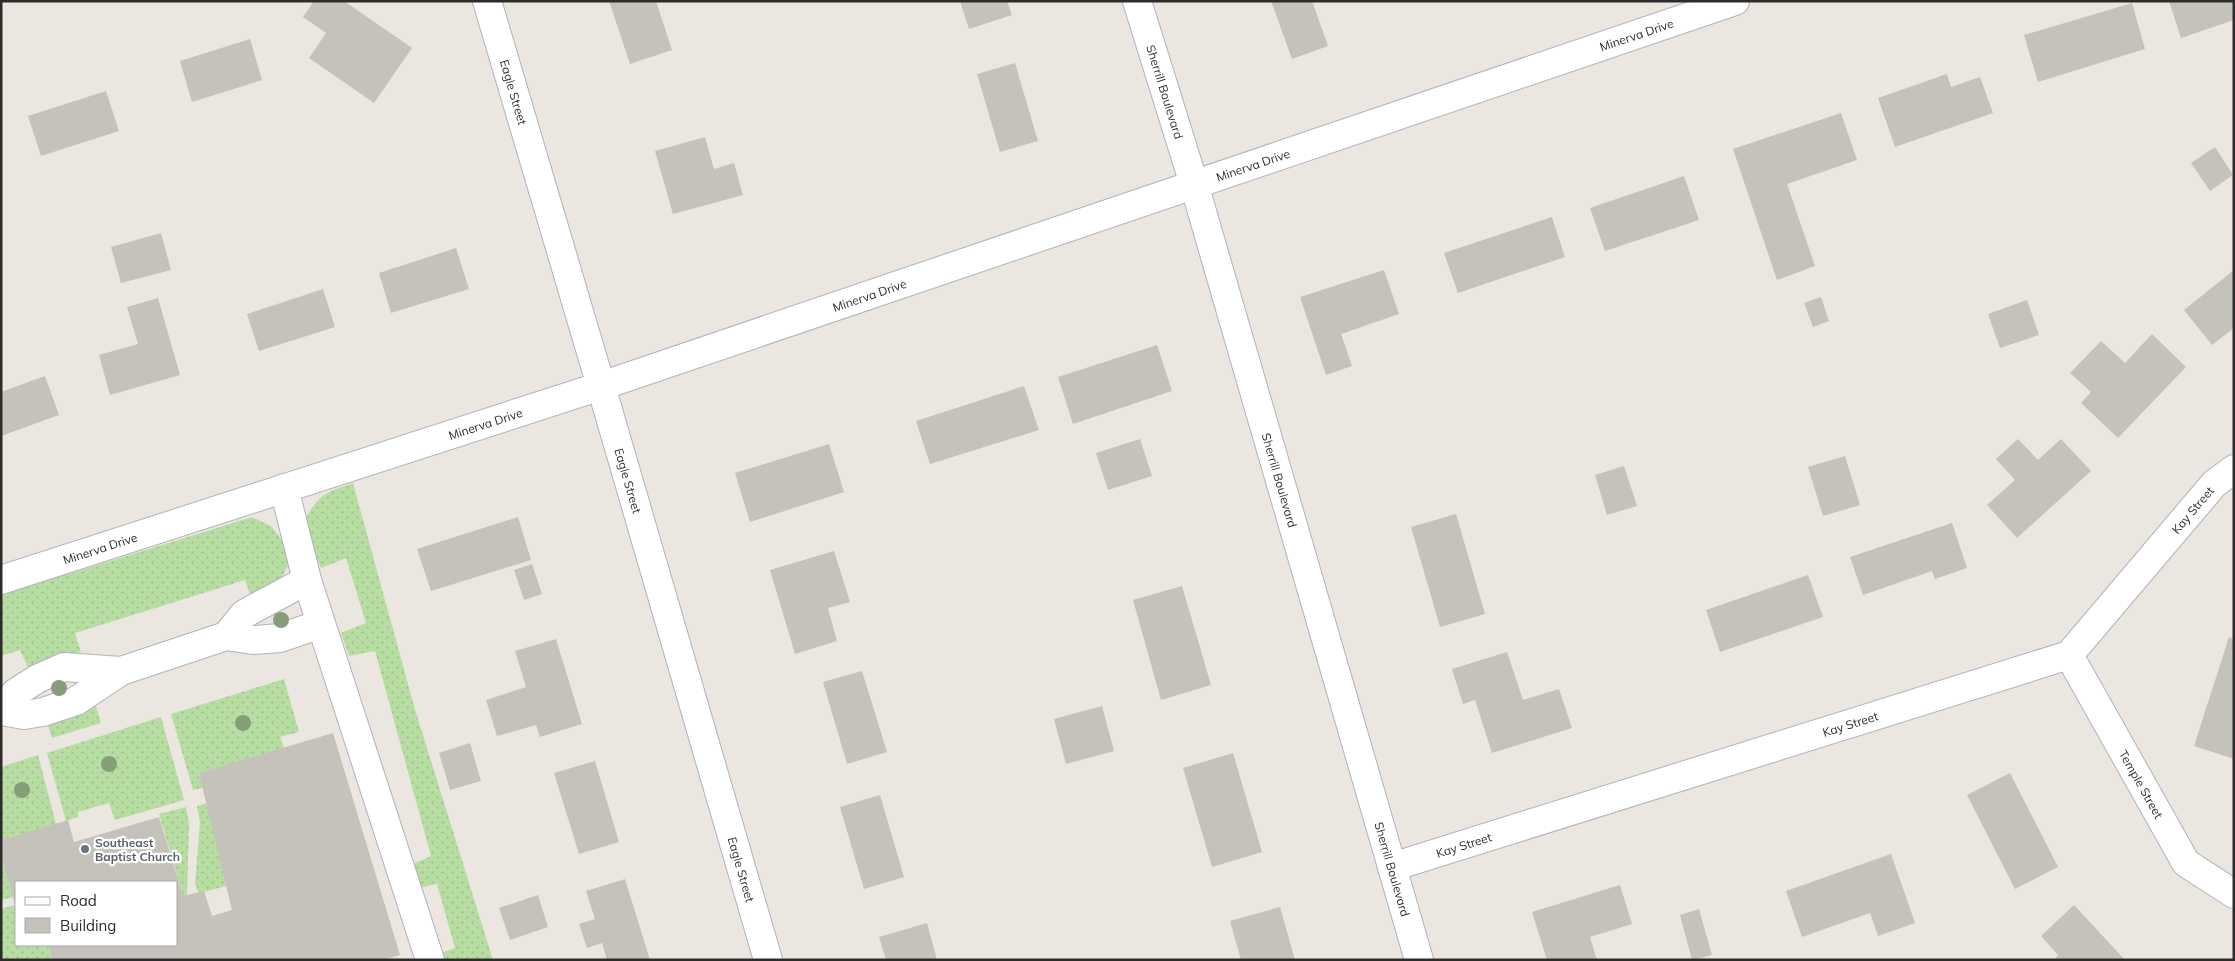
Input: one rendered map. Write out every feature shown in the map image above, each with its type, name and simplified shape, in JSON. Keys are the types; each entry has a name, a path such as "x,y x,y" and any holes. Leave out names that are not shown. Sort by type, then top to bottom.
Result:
{"street":[{"name":"Eagle Street","path":"487,1 768,960"},
{"name":"Sherrill Boulevard","path":"1137,1 1194,184 1420,960"},
{"name":"Minerva Drive","path":"1,580 601,386 1735,1"},
{"name":"Kay Street","path":"1392,867 2069,655 2214,484 2234,469"},
{"path":"284,488 307,580 430,960"},
{"path":"226,636 244,614 307,580"},
{"path":"2,710 15,693 37,679 64,667 122,671 226,636 253,640 280,638 321,624"},
{"name":"Temple Street","path":"2069,655 2186,863 2234,894"}],"green space":[{"path":"353,483 414,706 493,960 443,960 441,953 455,948 437,884 420,888 413,864 431,856 375,651 349,656 341,633 366,623 346,558 321,568 311,543 307,516 312,508 321,497"},
{"path":"252,517 271,526 286,545 288,565 280,582 253,603 245,580 75,633 81,652 54,656 29,670 20,650 1,656 1,595"},
{"path":"284,679 299,732 280,737 284,748 199,773 203,788 193,790 171,714"},
{"path":"95,703 101,723 52,738 46,718"},
{"path":"161,717 184,800 115,820 109,803 78,812 78,817 66,821 47,753"},
{"path":"38,755 56,824 1,840 1,767"},
{"path":"207,803 227,886 199,893 195,884 200,822 197,806"},
{"path":"186,807 189,824 187,895 183,896 159,814"},
{"path":"1,856 13,897 1,900"},
{"path":"15,905 15,946 48,946 52,960 1,960 1,909"}],"building":[{"path":"314,1 344,1 412,48 374,103 309,58 326,33 303,17"},
{"path":"609,1 656,1 672,50 630,64"},
{"path":"960,1 1007,1 1012,15 969,29"},
{"path":"1271,1 1312,1 1328,46 1292,59"},
{"path":"2169,1 2234,1 2234,20 2181,38"},
{"path":"2132,3 2145,49 2038,82 2024,35"},
{"path":"250,39 262,80 192,102 180,61"},
{"path":"1015,63 1038,141 1000,152 977,74"},
{"path":"1947,74 1951,87 1980,77 1993,113 1895,147 1878,98"},
{"path":"106,91 119,131 41,156 28,116"},
{"path":"1841,113 1857,160 1787,184 1815,266 1777,280 1733,149"},
{"path":"705,137 714,169 734,163 743,195 673,214 655,151"},
{"path":"2215,147 2233,175 2210,191 2191,163"},
{"path":"1684,176 1699,220 1605,251 1590,208"},
{"path":"1552,217 1565,257 1458,293 1444,253"},
{"path":"161,233 171,270 121,283 111,247"},
{"path":"456,248 469,289 391,313 379,273"},
{"path":"1384,270 1399,314 1341,334 1352,366 1326,375 1300,297"},
{"path":"2234,270 2234,328 2212,345 2184,310"},
{"path":"323,289 335,327 259,351 247,314"},
{"path":"1821,297 1829,321 1813,327 1804,303"},
{"path":"158,298 180,375 110,395 99,355 138,344 127,307"},
{"path":"2027,300 2039,335 2000,348 1988,314"},
{"path":"2152,334 2186,367 2118,438 2081,403 2091,392 2070,373 2101,341 2125,363"},
{"path":"1157,345 1172,391 1073,424 1058,377"},
{"path":"45,376 59,415 1,436 1,392"},
{"path":"1024,386 1039,430 930,464 916,421"},
{"path":"1140,439 1152,476 1108,490 1096,453"},
{"path":"2018,439 2038,460 2061,439 2091,471 2017,538 1987,505 2015,480 1996,459"},
{"path":"829,444 844,492 750,522 735,473"},
{"path":"1845,456 1860,505 1823,516 1808,467"},
{"path":"1624,466 1637,506 1607,515 1595,475"},
{"path":"1456,514 1485,614 1440,627 1411,527"},
{"path":"518,517 531,560 431,591 417,549"},
{"path":"1952,523 1967,568 1935,579 1932,571 1863,595 1850,557"},
{"path":"834,551 850,602 828,608 837,641 795,654 770,570"},
{"path":"532,564 542,594 524,600 514,570"},
{"path":"1808,575 1823,617 1720,652 1706,610"},
{"path":"1182,586 1211,685 1161,700 1133,600"},
{"path":"2229,637 2234,639 2234,759 2194,746"},
{"path":"556,639 582,724 540,737 536,725 497,736 486,700 526,687 515,651"},
{"path":"1507,652 1523,700 1559,689 1572,728 1492,753 1475,700 1463,704 1452,669"},
{"path":"862,671 887,752 847,764 823,682"},
{"path":"1102,706 1114,751 1066,764 1054,719"},
{"name":"Southeast Baptist Church","path":"333,733 400,955 383,960 52,960 48,946 178,946 178,881 15,881 15,905 1,856 1,840 68,820 74,842 159,817 183,896 204,891 212,916 232,910 199,773"},
{"path":"470,743 481,781 450,790 439,753"},
{"path":"1233,753 1262,852 1212,867 1183,768"},
{"path":"595,761 619,842 579,854 554,773"},
{"path":"2010,773 2058,867 2015,889 1967,795"},
{"path":"880,795 904,877 864,889 840,807"},
{"path":"1891,854 1915,923 1878,936 1870,913 1802,937 1786,891"},
{"path":"625,879 650,960 607,960 602,943 587,948 579,924 595,919 586,891"},
{"path":"1620,885 1632,924 1590,937 1597,960 1547,960 1532,912"},
{"path":"538,895 548,927 510,940 499,908"},
{"path":"2074,905 2125,960 2054,960 2058,955 2041,936"},
{"path":"1280,907 1295,960 1241,960 1230,921"},
{"path":"1699,909 1712,955 1692,960 1680,915"},
{"path":"927,923 937,960 886,960 879,937"}],"place":[{"name":"Southeast Baptist Church","path":"85,849"}]}
